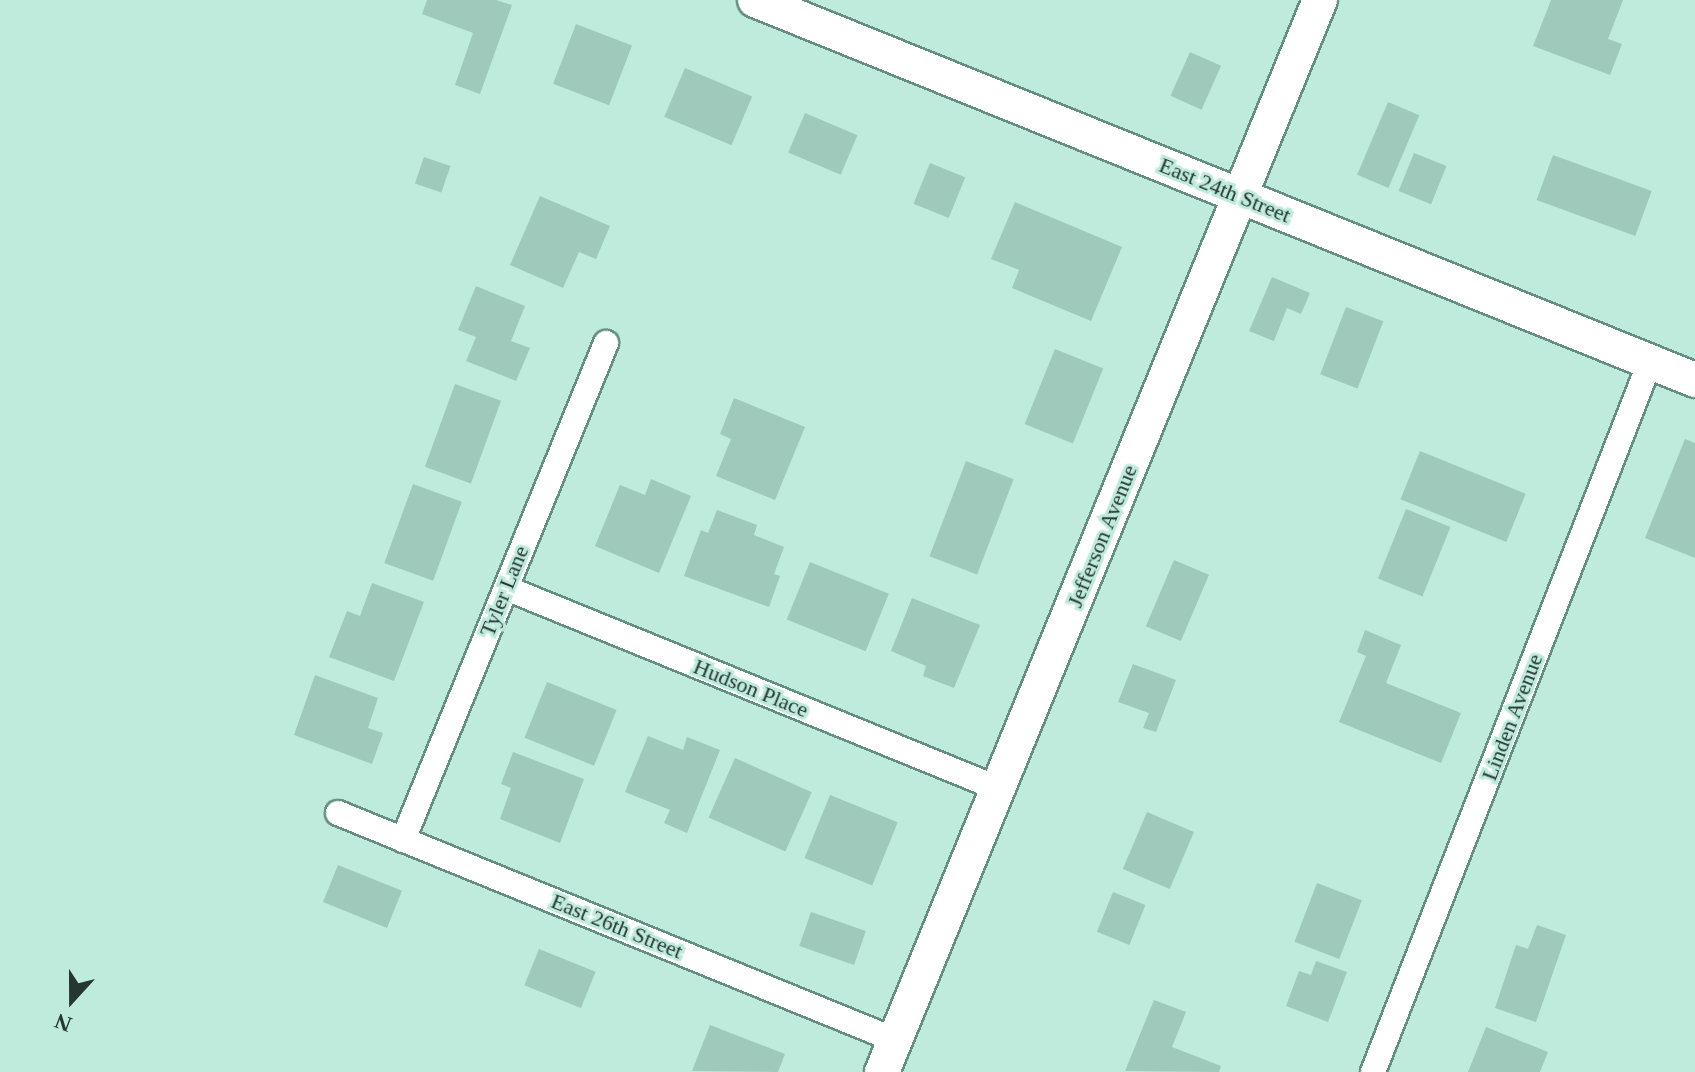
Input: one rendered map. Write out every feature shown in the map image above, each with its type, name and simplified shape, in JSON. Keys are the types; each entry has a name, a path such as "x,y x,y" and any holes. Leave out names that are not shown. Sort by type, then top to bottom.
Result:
{"main road":[{"name":"East 24th Street","path":"755,0 1695,380"},
{"name":"Jefferson Avenue","path":"882,1072 1320,0"}],"street":[{"name":"Tyler Lane","path":"403,840 606,343"},
{"name":"Linden Avenue","path":"1373,1072 1650,362"},
{"name":"Hudson Place","path":"506,588 997,788"},
{"name":"East 26th Street","path":"338,813 895,1040"}],"building":[{"path":"427,0 496,0 512,5 480,94 455,85 473,33 422,14"},
{"path":"1551,0 1623,0 1608,39 1622,44 1610,75 1533,46"},
{"path":"576,24 632,46 609,105 553,84"},
{"path":"1190,52 1221,66 1202,110 1170,96"},
{"path":"685,68 752,97 731,145 664,117"},
{"path":"1388,102 1419,115 1388,188 1357,175"},
{"path":"805,113 857,135 841,175 788,153"},
{"path":"1414,153 1446,166 1431,204 1399,191"},
{"path":"1553,155 1652,191 1635,236 1537,200"},
{"path":"424,157 450,166 441,193 415,183"},
{"path":"930,163 965,177 949,218 914,204"},
{"path":"540,196 610,226 596,259 579,252 563,288 510,265"},
{"path":"1015,202 1122,247 1091,321 1012,288 1019,270 991,259"},
{"path":"1272,277 1310,293 1301,314 1287,308 1274,341 1249,331"},
{"path":"476,286 525,306 511,341 530,348 516,381 466,361 476,337 458,330"},
{"path":"1346,307 1383,321 1358,389 1320,374"},
{"path":"1055,349 1103,368 1073,444 1025,424"},
{"path":"455,384 501,401 471,483 425,467"},
{"path":"734,398 805,427 775,500 716,476 731,439 720,434"},
{"path":"1685,439 1695,443 1695,558 1645,538"},
{"path":"1420,451 1526,494 1506,542 1401,499"},
{"path":"966,461 1014,479 977,575 929,556"},
{"path":"651,479 691,496 659,573 595,546 620,485 645,495"},
{"path":"413,484 462,502 433,581 384,563"},
{"path":"1406,509 1451,527 1422,597 1378,579"},
{"path":"717,510 757,525 754,535 784,547 774,574 780,576 769,607 684,576 701,530 708,533"},
{"path":"1174,560 1209,575 1181,641 1146,626"},
{"path":"810,562 889,594 866,651 787,619"},
{"path":"372,583 424,602 394,681 329,657 347,611 360,616"},
{"path":"912,598 980,625 954,688 923,676 926,666 891,651"},
{"path":"1365,630 1401,645 1386,683 1461,713 1441,763 1339,722 1366,656 1357,652"},
{"path":"1133,664 1176,680 1156,732 1143,728 1149,713 1118,702"},
{"path":"315,675 378,698 368,728 383,733 372,764 294,735"},
{"path":"547,682 617,710 594,766 525,738"},
{"path":"648,736 683,750 687,737 720,750 687,833 664,823 670,810 625,792"},
{"path":"513,752 584,779 560,843 500,819 511,788 501,784"},
{"path":"735,758 812,792 785,852 709,817"},
{"path":"830,795 898,822 872,885 805,858"},
{"path":"1147,812 1194,832 1170,889 1123,869"},
{"path":"338,865 402,891 387,928 323,902"},
{"path":"1317,883 1362,900 1339,959 1294,942"},
{"path":"1113,892 1145,905 1129,945 1097,932"},
{"path":"811,912 866,931 854,965 799,946"},
{"path":"1537,925 1566,935 1536,1022 1495,1008 1516,945 1528,949"},
{"path":"539,949 596,972 581,1008 524,985"},
{"path":"1316,961 1347,972 1328,1022 1286,1006 1299,971 1311,975"},
{"path":"1154,1000 1186,1012 1172,1047 1221,1066 1219,1072 1125,1071"},
{"path":"710,1025 785,1054 778,1072 692,1071"},
{"path":"1486,1027 1548,1052 1540,1072 1468,1072"}]}
